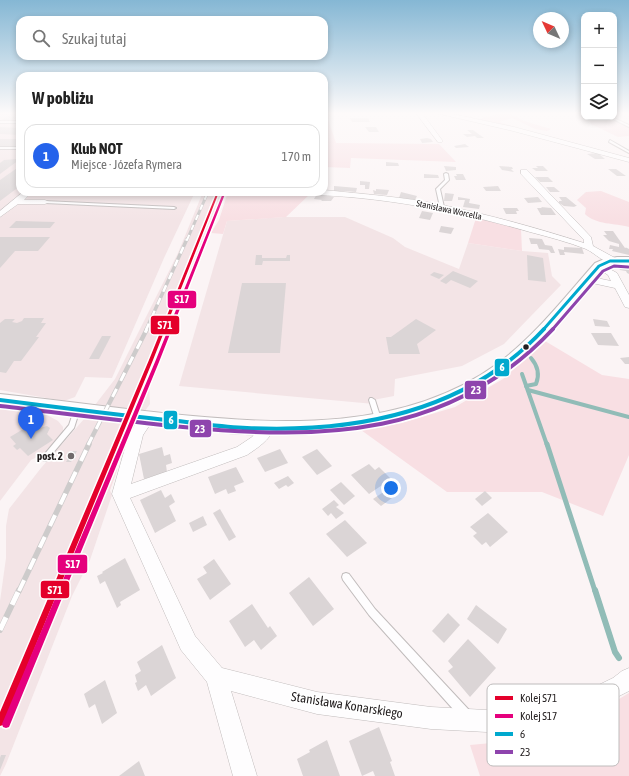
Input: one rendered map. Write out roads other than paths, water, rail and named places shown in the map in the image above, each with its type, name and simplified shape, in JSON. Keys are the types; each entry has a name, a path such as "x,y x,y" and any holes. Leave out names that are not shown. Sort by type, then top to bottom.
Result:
{"street":[{"path":"589,149 629,160"},
{"path":"524,172 588,239 589,247"},
{"name":"Stanisława Worcella","path":"328,193 442,207 534,230 589,247 606,263"},
{"path":"0,215 23,196"},
{"path":"16,202 45,202"},
{"path":"0,400 225,426 304,428 378,419 412,411 444,399 475,384 501,368 526,346 587,280 606,263 629,261"},
{"path":"606,263 629,305"},
{"path":"587,280 618,286"},
{"path":"148,418 136,434 120,494 188,643 216,677 245,776"},
{"path":"120,494 242,451 257,441 268,428"},
{"name":"Stanisława Konarskiego","path":"216,677 317,702 431,718 487,721"},
{"name":"Stanisława Konarskiego","path":"619,686 629,678"}],"lane":[{"path":"442,207 438,189 447,180 446,174"},
{"path":"45,202 174,208"},
{"path":"372,400 378,419"},
{"path":"45,458 72,426 77,409"},
{"path":"346,577 372,612 470,720"}],"waterway":[{"path":"526,386 536,384 538,377 537,367 531,358"},
{"path":"522,374 526,386"},
{"path":"526,386 547,445"},
{"path":"528,390 629,417"},
{"path":"547,444 595,591"},
{"path":"595,590 615,652 619,658"}],"railway":[{"path":"187,240 206,196"},
{"path":"146,330 187,239"},
{"path":"88,445 147,329"},
{"path":"19,591 89,444"},
{"path":"0,630 19,590"}],"rail line":[{"name":"S71","path":"0,722 151,360 216,196"},
{"name":"S17","path":"6,724 157,362 223,196"}],"place":[{"name":"Klub NOT","path":"31,439"},
{"name":"post. 2","path":"71,456"}]}
